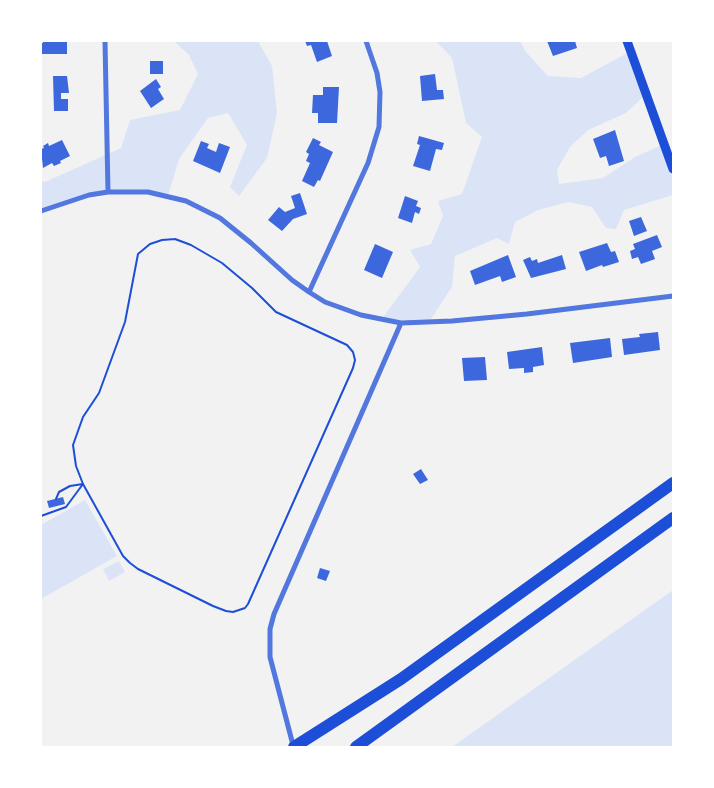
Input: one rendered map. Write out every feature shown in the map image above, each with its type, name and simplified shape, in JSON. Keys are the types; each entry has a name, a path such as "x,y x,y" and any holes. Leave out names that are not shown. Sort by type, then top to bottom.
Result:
{"highway":[{"path":"294,747 401,678 673,483"},
{"path":"356,747 673,518"}],"main road":[{"path":"627,41 673,169"}],"street":[{"path":"105,41 108,192"},
{"path":"308,292 368,163 379,127 380,92 377,74 366,41"},
{"path":"41,211 89,195 108,192 148,192 186,202 204,210 234,229 308,292 341,309 401,323 527,314 673,296"},
{"path":"294,747 270,657 270,629 274,614 401,323"}],"path":[{"path":"175,239 190,245 222,263 252,288 276,312 347,345 353,352 355,360 353,368 248,604 239,611 226,612 138,569 130,563 123,556 83,484 76,466 73,445 83,417 99,393 125,322 138,254 150,244 162,240 175,239"},
{"path":"56,498 59,492 70,486 83,484"},
{"path":"41,516 66,507 83,484"}],"shaded area":[{"path":"174,41 258,41 272,66 277,113 267,158 239,196 230,187 247,145 228,113 208,118 179,159 168,196 148,192 108,192 41,211 41,181 45,182 121,148 130,120 180,110 198,74 189,55"},
{"path":"436,41 520,41 526,52 548,76 581,78 631,51 646,94 626,113 588,130 570,147 557,170 559,184 603,178 635,157 664,144 673,169 673,195 624,210 616,229 606,228 592,207 568,202 538,210 515,222 509,244 497,238 455,256 452,287 429,322 381,320 420,267 410,250 431,244 443,216 438,201 462,194 482,137 466,123 452,58"},
{"path":"85,500 117,556 41,599 41,525"},
{"path":"119,561 125,572 109,581 103,569"},
{"path":"673,590 673,747 452,747"}],"building":[{"path":"43,41 67,41 67,54 41,54 41,43"},
{"path":"305,41 327,41 332,56 317,62 311,45 307,46"},
{"path":"547,41 575,41 577,48 553,56"},
{"path":"150,61 163,61 163,74 150,74"},
{"path":"435,74 437,90 443,90 444,99 422,101 420,76"},
{"path":"53,76 67,76 69,93 61,93 61,99 68,99 68,111 54,111"},
{"path":"156,79 161,87 158,89 164,99 151,108 140,91"},
{"path":"323,87 339,87 337,123 318,123 318,113 312,113 313,95 323,95"},
{"path":"615,130 624,161 609,166 606,156 600,158 593,139"},
{"path":"419,136 444,143 442,150 436,149 430,171 413,166 420,145 417,144"},
{"path":"313,138 321,142 319,145 333,152 320,181 318,180 314,187 302,181 310,163 306,161 309,154 306,152"},
{"path":"62,140 70,156 60,161 61,163 54,166 52,163 43,168 41,149 44,148 43,146 48,143 49,146"},
{"path":"201,141 209,144 207,148 216,152 219,143 230,147 220,173 193,161"},
{"path":"300,193 307,214 293,219 282,231 268,220 279,207 285,212 295,208 291,196"},
{"path":"405,196 418,201 416,206 421,208 419,214 415,212 412,223 398,218"},
{"path":"641,217 647,231 634,236 629,221"},
{"path":"657,235 662,247 652,251 655,259 641,264 638,257 632,259 630,251 635,249 633,244"},
{"path":"607,243 611,252 615,251 619,262 603,267 602,265 586,271 579,252"},
{"path":"375,244 393,252 382,278 364,270"},
{"path":"508,255 516,277 502,282 500,276 475,285 470,271"},
{"path":"562,255 566,269 531,278 523,260 530,257 532,261 537,259 538,263"},
{"path":"658,332 660,350 624,355 622,339 640,337 639,334"},
{"path":"610,338 612,357 573,363 570,343"},
{"path":"542,347 544,365 533,367 533,372 524,373 524,368 509,369 507,352"},
{"path":"485,357 487,380 464,381 462,358"},
{"path":"421,469 428,480 420,484 413,474"},
{"path":"63,497 65,504 49,508 47,501"},
{"path":"320,568 330,571 326,581 317,578"}]}
